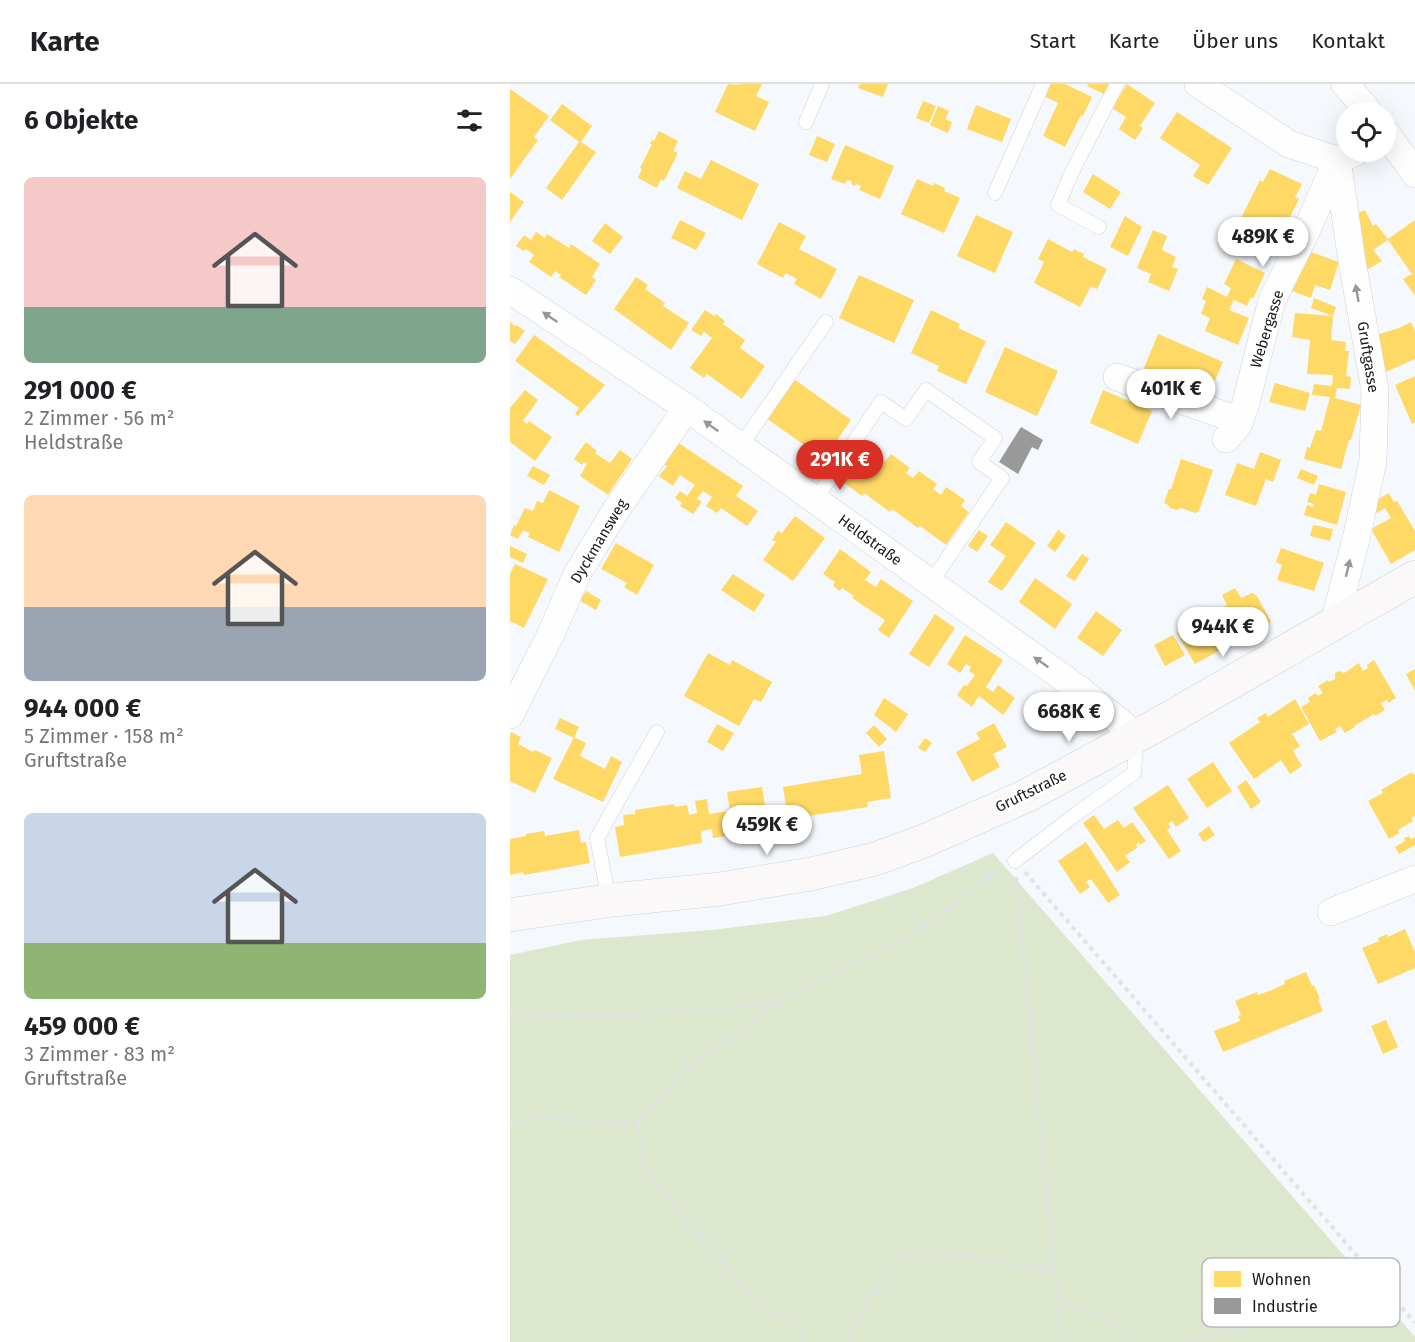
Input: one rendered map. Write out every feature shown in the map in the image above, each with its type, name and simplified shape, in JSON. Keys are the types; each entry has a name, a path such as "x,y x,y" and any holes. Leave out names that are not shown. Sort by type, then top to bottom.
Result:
{"main road":[{"name":"Gruftstraße","path":"510,915 811,874 875,859 924,841 1026,796 1137,736 1415,577"}],"street":[{"path":"1198,84 1289,144 1336,154"},
{"path":"1345,84 1360,102"},
{"path":"1396,147 1413,167"},
{"name":"Webergasse","path":"1117,377 1233,430 1248,394 1272,300 1343,162"},
{"name":"Gruftgasse","path":"1334,624 1373,461 1375,410 1375,390 1352,261 1346,162"},
{"name":"Heldstraße","path":"510,290 687,408 1080,690 1137,736"},
{"name":"Dyckmansweg","path":"510,715 550,636 577,574 616,510 687,408"},
{"path":"1331,912 1415,879"}],"lane":[{"path":"806,122 822,84"},
{"path":"995,192 1043,84"},
{"path":"1099,227 1058,205 1071,174 1117,84"},
{"path":"740,447 826,322"},
{"path":"815,500 882,402 906,419 926,390 995,438 979,462 1002,478 930,584"},
{"path":"609,900 597,838 657,732"},
{"path":"1015,861 1134,773 1137,736"}],"path":[{"path":"637,1124 682,1071 738,1034 782,1000 913,935 1015,861"},
{"path":"1015,861 1359,1258"},
{"path":"1015,861 1059,1294 1061,1342"},
{"path":"510,1013 605,1016 719,1009 782,1000"},
{"path":"510,1126 526,1117 637,1124"},
{"path":"637,1124 649,1174 744,1287 778,1317 801,1325 806,1342"},
{"path":"847,1342 868,1302 904,1254 960,1254 1055,1272"},
{"path":"1059,1294 1066,1303 1102,1315 1132,1342"},
{"path":"1400,1306 1415,1323"},
{"path":"1184,1342 1245,1327"}],"green space":[{"path":"993,853 1346,1258 1202,1258 1202,1327 1400,1327 1400,1320 1415,1337 1415,1342 510,1342 510,955 581,940 712,930 826,916 913,888"}],"building: Wohnen":[{"path":"728,84 762,84 756,96 769,102 755,131 715,112"},
{"path":"860,84 888,84 883,97 858,88"},
{"path":"1050,84 1065,84 1092,97 1065,147 1043,136 1058,103 1044,96"},
{"path":"1088,84 1111,84 1106,95 1087,86"},
{"path":"1127,84 1155,103 1140,126 1143,128 1135,140 1119,129 1126,117 1112,108"},
{"path":"510,89 549,116 534,137 538,140 510,179"},
{"path":"923,101 936,106 929,123 916,118"},
{"path":"562,104 592,126 581,142 596,152 562,200 546,188 579,142 550,120"},
{"path":"976,105 1011,119 1002,142 967,129"},
{"path":"938,106 949,111 945,119 952,122 948,133 930,125"},
{"path":"1177,112 1232,148 1208,185 1193,176 1200,165 1160,138"},
{"path":"659,131 678,141 673,151 678,153 664,181 661,179 657,188 638,178 642,169 640,168 652,144 650,144"},
{"path":"817,136 835,144 827,162 809,155"},
{"path":"845,145 894,166 880,199 859,190 861,186 852,185 851,181 847,180 845,184 831,179"},
{"path":"711,160 759,184 742,220 677,188 685,171 701,179"},
{"path":"1270,169 1302,184 1295,197 1299,199 1278,241 1274,239 1268,252 1237,237 1243,224 1239,222 1260,180 1263,182"},
{"path":"1093,174 1121,192 1110,209 1083,192"},
{"path":"917,179 933,186 934,183 945,188 944,191 960,198 944,233 901,214"},
{"path":"510,192 524,202 510,222"},
{"path":"1365,210 1373,226 1376,224 1388,239 1415,220 1415,296 1403,279 1412,274 1388,240 1373,250 1382,261 1363,272 1352,216"},
{"path":"976,215 1013,232 995,273 957,256"},
{"path":"1125,216 1142,227 1128,256 1110,247"},
{"path":"680,220 706,233 696,250 671,238"},
{"path":"779,222 806,236 799,249 837,269 821,299 794,284 797,279 786,273 783,278 757,264"},
{"path":"605,223 623,237 610,254 592,241"},
{"path":"1153,230 1167,236 1162,250 1176,257 1172,267 1178,269 1169,291 1148,282 1151,274 1137,268"},
{"path":"536,232 545,238 547,234 569,248 571,244 600,264 592,277 596,280 586,295 559,277 561,275 555,271 551,277 529,262 534,255 516,246 524,235 531,240"},
{"path":"1048,239 1072,252 1074,249 1084,254 1083,257 1107,269 1097,289 1091,286 1080,307 1034,283 1044,262 1038,259"},
{"path":"1308,251 1339,262 1330,290 1315,285 1311,298 1284,288 1290,276 1298,279"},
{"path":"1236,259 1265,273 1253,299 1251,297 1247,306 1234,300 1229,310 1249,318 1238,345 1205,331 1210,318 1201,314 1206,301 1202,299 1207,287 1227,297 1231,288 1224,284"},
{"path":"859,275 914,300 894,343 839,318"},
{"path":"636,277 648,285 645,289 665,303 663,306 689,323 671,350 614,309"},
{"path":"1314,298 1336,307 1333,316 1311,308"},
{"path":"705,310 725,321 723,324 745,340 740,348 765,366 742,399 707,374 704,378 690,368 712,338 704,332 701,336 691,330"},
{"path":"931,310 960,324 958,328 986,341 966,384 937,371 939,366 911,353"},
{"path":"1295,313 1333,316 1331,340 1346,342 1345,351 1349,351 1346,376 1351,377 1350,389 1337,388 1335,398 1361,405 1341,469 1304,459 1307,447 1310,448 1316,430 1321,431 1330,397 1312,395 1314,384 1332,386 1333,375 1307,374 1310,340 1292,337"},
{"path":"510,322 525,331 515,344 510,341"},
{"path":"1411,322 1415,331 1415,359 1381,374 1373,336"},
{"path":"1158,334 1223,362 1208,396 1144,368"},
{"path":"534,335 605,385 578,416 575,414 579,408 515,361"},
{"path":"1005,347 1058,371 1037,416 985,392"},
{"path":"1415,376 1415,423 1412,424 1395,385"},
{"path":"794,379 851,420 824,459 766,418"},
{"path":"1275,383 1310,393 1305,411 1269,402"},
{"path":"525,390 538,400 523,421 527,424 529,421 552,437 535,461 510,442 510,408"},
{"path":"1103,390 1152,411 1138,444 1090,423"},
{"path":"863,438 882,451 878,457 885,462 891,454 910,468 906,473 913,478 919,471 937,484 933,489 941,495 946,487 965,500 961,506 969,512 946,545 892,509 890,512 864,493 862,496 836,477"},
{"path":"586,442 597,451 595,453 610,463 620,450 632,459 608,495 580,476 587,464 584,462 582,465 574,459"},
{"path":"677,442 743,486 736,496 758,511 747,526 721,508 717,513 706,506 712,497 703,491 697,499 702,502 693,514 680,506 682,503 675,498 680,491 687,496 695,485 680,475 673,486 659,476 667,466 662,463"},
{"path":"1260,452 1281,460 1273,482 1266,479 1256,506 1225,495 1237,463 1254,469"},
{"path":"1181,459 1213,470 1199,511 1195,513 1181,508 1176,510 1164,503"},
{"path":"533,466 550,475 544,485 527,476"},
{"path":"1301,469 1318,476 1314,485 1297,478"},
{"path":"1319,484 1346,492 1337,525 1304,515 1307,505 1313,507 1314,504 1307,502 1310,493 1316,495"},
{"path":"549,490 580,506 559,552 528,537 530,533 523,530 518,539 510,535 525,508 533,511 537,501 543,503"},
{"path":"1389,493 1394,502 1397,501 1415,531 1415,550 1391,564 1371,529 1391,518 1385,508 1377,513 1371,503"},
{"path":"795,516 825,538 793,581 763,560 776,542 772,540 778,531 782,533"},
{"path":"1006,522 1036,543 1002,591 988,582 1006,556 990,545"},
{"path":"1313,525 1333,529 1330,541 1310,536"},
{"path":"979,530 988,536 977,552 968,546"},
{"path":"1058,530 1066,536 1055,552 1047,546"},
{"path":"616,543 654,565 637,595 624,587 627,583 601,569"},
{"path":"510,546 527,554 523,563 510,557"},
{"path":"1281,548 1324,563 1314,591 1277,580 1282,565 1276,562"},
{"path":"840,549 871,572 865,580 876,587 881,579 913,601 889,638 878,630 885,620 852,598 854,596 842,588 840,591 833,586 835,582 823,574"},
{"path":"1082,554 1089,559 1075,581 1066,576"},
{"path":"515,564 548,579 524,628 510,621 510,574"},
{"path":"733,574 765,595 754,612 721,590"},
{"path":"1035,578 1072,604 1055,629 1019,602"},
{"path":"1235,588 1241,598 1252,593 1257,596 1271,622 1195,664 1177,633 1227,605 1222,595"},
{"path":"586,591 601,600 596,610 580,601"},
{"path":"1096,611 1122,630 1103,656 1077,638"},
{"path":"935,614 955,628 929,667 909,654"},
{"path":"965,635 1003,660 986,687 993,692 998,685 1015,698 1003,715 979,696 972,707 957,695 975,675 969,671 971,667 966,664 960,673 947,664"},
{"path":"1173,635 1185,655 1165,666 1154,645"},
{"path":"708,653 730,665 732,660 772,682 761,702 754,699 739,726 684,696"},
{"path":"1374,660 1396,698 1388,703 1387,700 1381,703 1385,710 1375,716 1374,714 1345,733 1340,726 1335,729 1337,732 1320,741 1301,707 1310,702 1308,698 1316,693 1318,696 1323,693 1318,686 1335,679 1335,673 1339,671 1344,673 1359,663 1363,671"},
{"path":"1415,669 1415,691 1406,674"},
{"path":"884,698 908,714 896,732 874,715"},
{"path":"1295,699 1309,724 1292,734 1300,746 1293,751 1302,766 1290,774 1281,760 1254,779 1229,743 1260,722 1257,718 1266,713 1268,717"},
{"path":"560,718 579,727 574,738 555,729"},
{"path":"994,723 1007,747 993,754 1000,767 972,782 956,752 980,739 976,733"},
{"path":"717,724 734,733 723,751 707,742"},
{"path":"874,725 887,739 879,747 866,733"},
{"path":"511,732 521,737 518,744 552,758 535,793 510,781"},
{"path":"574,737 586,743 580,756 605,769 611,756 622,762 603,802 553,779"},
{"path":"925,738 932,743 925,752 918,748"},
{"path":"884,751 891,798 867,802 868,807 788,819 783,787 862,774 859,755"},
{"path":"1213,762 1232,791 1207,808 1187,779"},
{"path":"1412,772 1415,774 1415,816 1411,818 1413,821 1389,839 1368,801 1383,793 1381,790"},
{"path":"1246,780 1261,802 1251,809 1237,787"},
{"path":"1168,785 1189,818 1176,827 1172,821 1168,824 1171,827 1167,830 1181,851 1169,859 1133,808"},
{"path":"762,787 769,830 756,832 752,837 747,833 713,838 712,829 701,831 702,843 620,857 615,827 624,825 623,815 635,814 635,810 674,804 675,807 687,805 689,815 697,813 695,801 707,799 709,814 730,811 727,792"},
{"path":"1094,815 1104,829 1118,820 1124,828 1132,822 1146,841 1140,845 1139,842 1136,845 1138,847 1125,856 1130,862 1117,872 1083,823"},
{"path":"1209,826 1215,835 1204,842 1198,834"},
{"path":"579,830 581,843 586,842 590,863 524,875 523,872 510,875 510,839 544,831 545,836"},
{"path":"1409,836 1411,839 1415,837 1415,845 1399,854 1395,847"},
{"path":"1086,842 1120,895 1108,903 1091,879 1086,882 1090,887 1080,894 1058,861"},
{"path":"1405,929 1415,952 1415,968 1378,984 1362,948 1379,941 1378,938 1387,934 1388,937"},
{"path":"1306,972 1312,986 1314,985 1323,1011 1223,1052 1214,1031 1240,1021 1238,1016 1241,1015 1235,1001 1257,992 1258,995 1272,990 1285,984 1284,981"},
{"path":"1386,1020 1398,1047 1383,1054 1371,1026"}],"building: Industrie":[{"path":"1021,427 1043,440 1038,450 1032,447 1018,474 999,462"}]}
